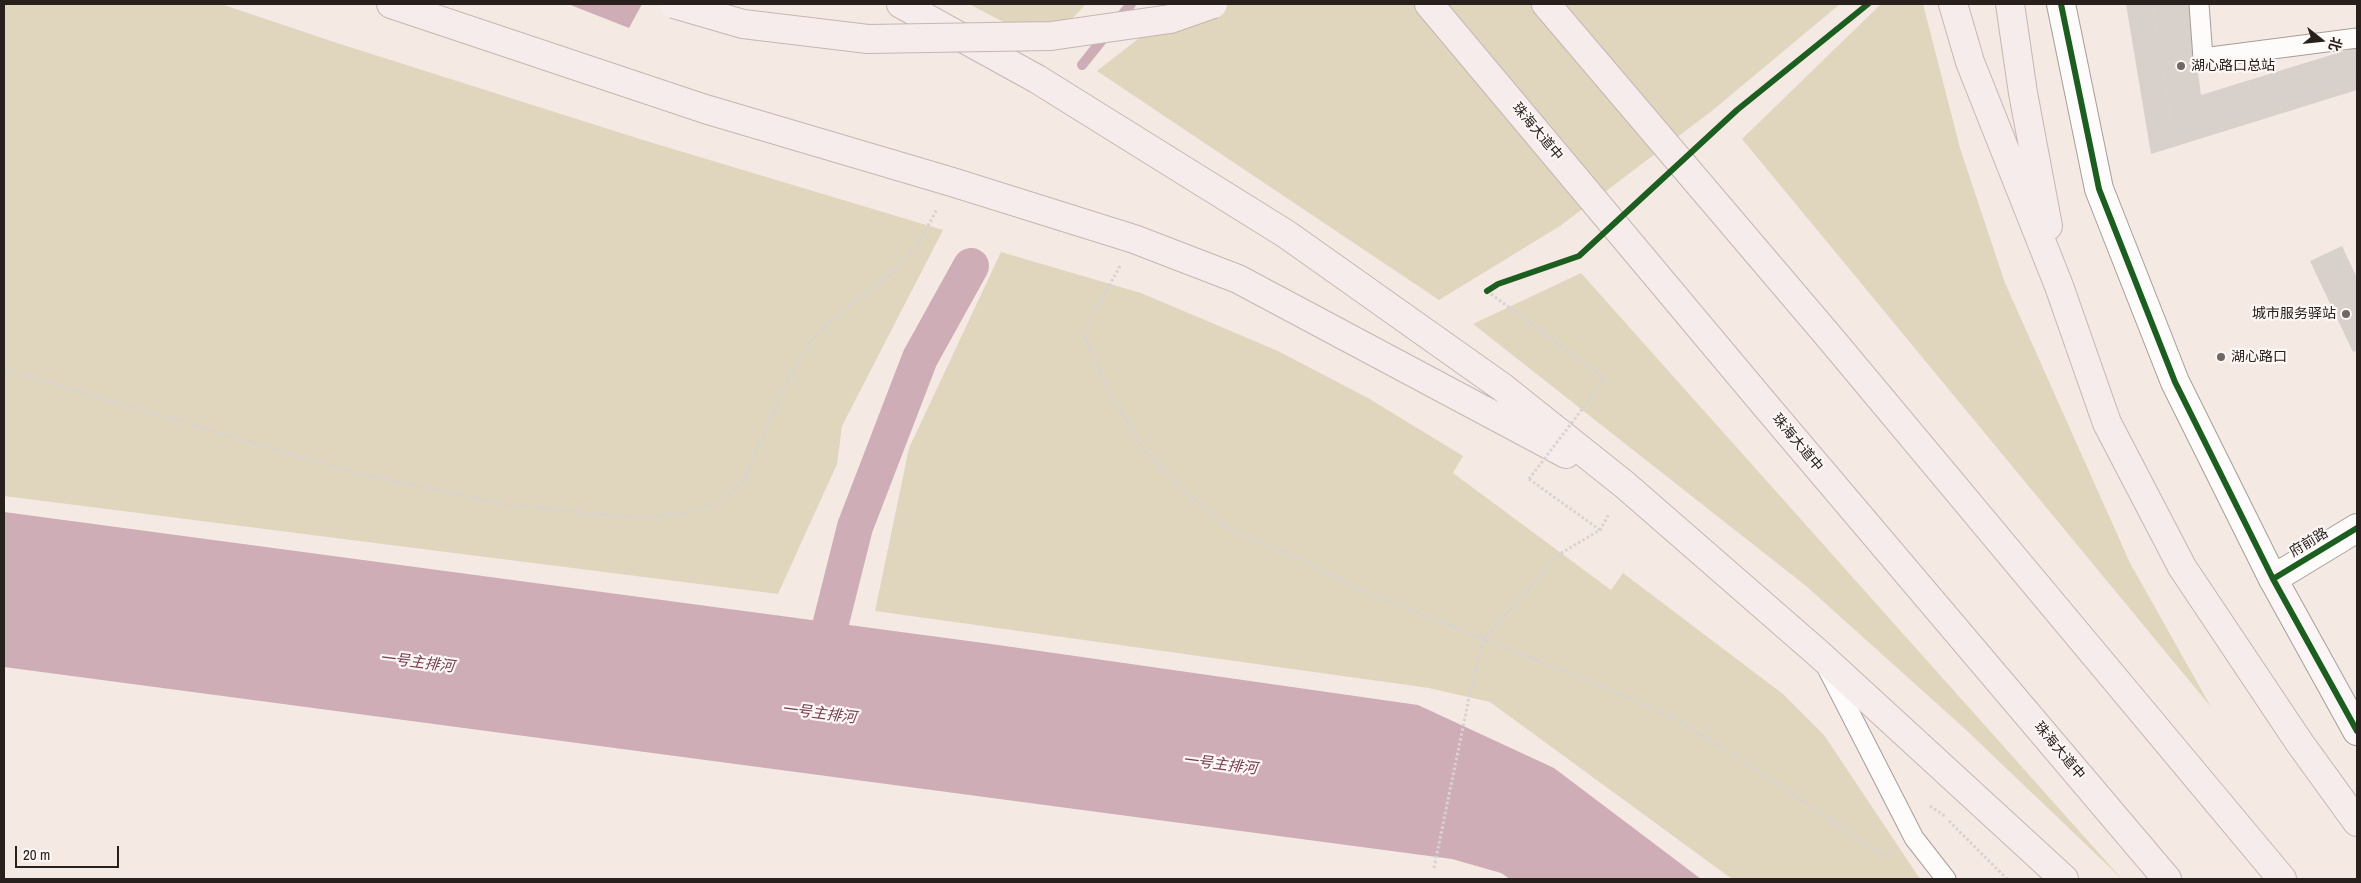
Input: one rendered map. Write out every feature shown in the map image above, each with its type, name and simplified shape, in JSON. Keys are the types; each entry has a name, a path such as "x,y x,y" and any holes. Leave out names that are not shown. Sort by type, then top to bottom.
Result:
{"highway":[{"path":"391,4 705,109 952,182 1134,239 1238,279 1624,485"},
{"path":"674,4 743,24 868,38 1051,36 1170,19 1212,4"},
{"path":"900,4 1037,79 1286,234 1502,387 1624,485 1820,654 2064,879"},
{"name":"珠海大道中","path":"1429,4 1766,406 2167,879"},
{"path":"1546,4 1831,339 2282,879"},
{"path":"1953,4 1970,62 2059,286 2107,424 2182,567 2299,742 2357,822"},
{"path":"2010,4 2023,93 2059,286"}],"main road":[{"path":"2273,579 2357,731"}],"street":[{"path":"2060,4 2099,189 2175,382 2273,579"},
{"name":"府前路","path":"2273,579 2357,528"}],"lane":[{"path":"2199,4 2203,58 2357,38"},
{"path":"1820,654 1914,838 1946,879"}],"path":[{"path":"2152,4 2172,135 2357,76"},
{"path":"4,369 356,473 494,502 640,518 689,512 719,502 744,481 789,377 812,339 846,308 885,279 915,250 952,182"},
{"path":"1134,239 1083,333 1107,387 1142,447 1185,492 1234,532 1299,558 1363,591 1602,686 1681,722 1758,770 1884,856 1914,838"},
{"path":"1434,868 1470,693 1483,640 1558,554 1600,530 1529,479 1605,379 1490,290"},
{"path":"1930,805 1945,816 2007,879"}],"shaded area":[{"path":"4,4 221,4 337,43 643,140 943,230 842,426 837,464 778,594 4,496"},
{"path":"969,4 1086,4 1047,45"},
{"path":"1183,4 1840,4 1713,110 1560,226 1439,300 1097,71"},
{"path":"1881,4 1923,4 1960,148 2005,283 2130,563 2211,707 1742,139"},
{"path":"1001,252 1141,293 1278,351 1368,398 1463,456 1453,473 1611,590 1623,573 1783,694 1824,735 1920,879 1732,879 1490,702 1429,688 875,611 909,448"},
{"path":"1581,273 2122,879 1964,728 1806,586 1473,324"}],"water":[{"path":"568,4 642,4 629,28"},
{"name":"一号主排河","path":"4,512 991,644 1418,705 1554,768 1701,879 1510,879 1501,873 1452,859 4,667"}],"building":[{"path":"2126,4 2189,4 2201,95 2357,47 2357,90 2151,154"},
{"name":"城市服务驿站","path":"2342,246 2357,278 2357,350 2353,352 2310,261"}],"waterway":[{"path":"1082,65 1131,4"},
{"path":"819,670 855,527 920,358 971,266"}],"cycle path":[{"path":"1487,291 1498,284 1579,256 1737,110 1868,4"},
{"path":"2061,4 2099,189 2175,382 2273,579 2357,731"},
{"path":"2273,579 2357,528"}],"place":[{"name":"湖心路口总站","path":"2181,66"},
{"name":"城市服务驿站","path":"2346,314"},
{"name":"湖心路口","path":"2221,357"}]}
